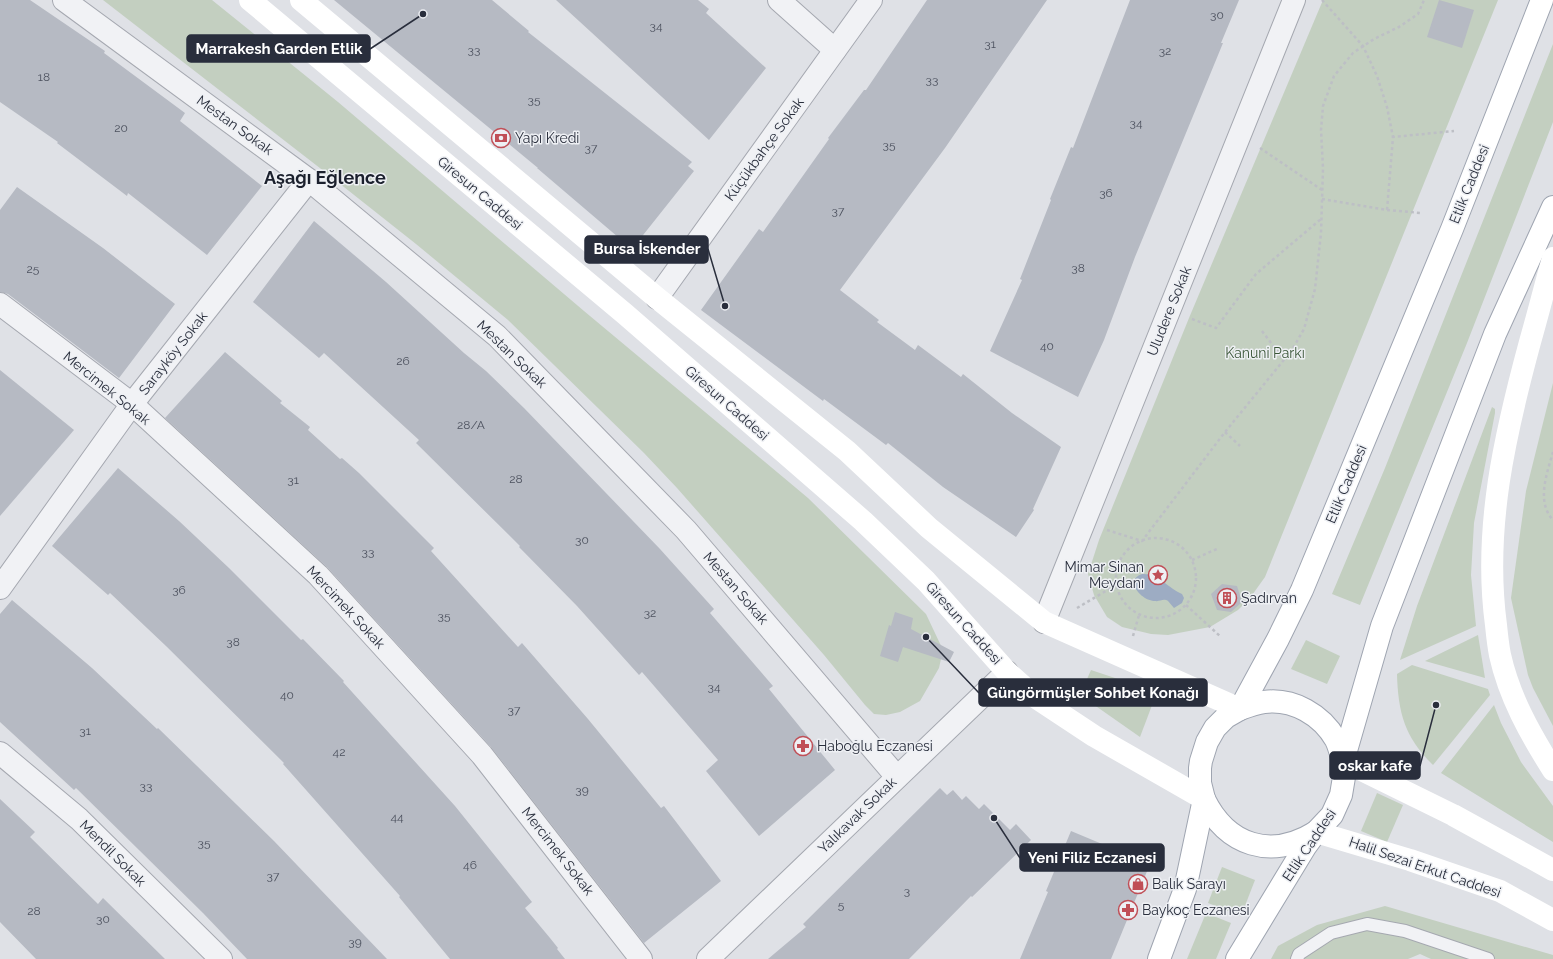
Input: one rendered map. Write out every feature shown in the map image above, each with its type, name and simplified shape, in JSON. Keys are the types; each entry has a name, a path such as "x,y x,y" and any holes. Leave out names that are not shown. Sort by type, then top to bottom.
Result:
{"main road":[{"name":"Giresun Caddesi","path":"250,0 619,309 863,521 926,581 1007,672 1035,697 1094,736 1204,799"},
{"path":"302,0 656,298 847,451 929,528 1044,622 1240,709 1263,702 1280,702 1309,712 1327,727 1337,741 1343,761 1453,815 1553,870"},
{"name":"Etlik Caddesi","path":"1159,959 1185,889 1204,799 1200,782 1200,768 1207,742 1215,728 1226,717 1240,709 1278,639 1302,590 1452,229 1542,0"},
{"name":"Etlik Caddesi","path":"1237,959 1316,832 1332,815 1341,795 1344,777 1343,761 1382,626 1495,334 1553,207"},
{"path":"1553,258 1514,399 1503,455 1494,521 1492,577 1494,611 1500,654 1504,670 1512,694 1524,720 1553,770"},
{"path":"1204,799 1210,811 1225,829 1246,842 1259,847 1293,844 1316,832"},
{"name":"Halil Sezai Erkut Caddesi","path":"1316,832 1410,860 1500,891 1553,920"}],"street":[{"name":"Mestan Sokak","path":"64,0 309,180 497,336 686,530 897,777"},
{"path":"779,0 835,50"},
{"name":"Küçükbahçe Sokak","path":"656,298 871,0"},
{"name":"Uludere Sokak","path":"1044,622 1294,0"},
{"name":"Sarayköy Sokak","path":"0,588 132,404 309,180"},
{"name":"Mercimek Sokak","path":"0,304 132,404 318,575 482,755 641,959"},
{"name":"Yalıkavak Sokak","path":"708,959 1007,672"},
{"name":"Mendil Sokak","path":"0,753 79,819 221,959"}],"lane":[{"path":"1297,959 1300,954 1331,933 1366,924 1405,930 1488,959"}],"path":[{"path":"1322,0 1363,46 1377,76 1387,107 1393,137 1386,210"},
{"path":"1142,541 1225,432 1292,350 1304,329 1315,289 1321,219 1323,168 1321,130 1323,106 1334,76 1353,53 1374,39 1399,27 1418,14 1424,0"},
{"path":"1393,137 1454,131"},
{"path":"1258,147 1322,190"},
{"path":"1322,199 1386,210 1421,213"},
{"path":"1189,318 1216,328 1256,274 1321,219"},
{"path":"1262,331 1284,360"},
{"path":"1225,432 1240,446"},
{"path":"1553,452 1546,479 1544,495 1548,513 1553,520"},
{"path":"1103,529 1142,541"},
{"path":"1153,538 1165,539 1176,543 1192,560 1196,584 1186,606 1176,614 1164,618 1151,618 1139,615 1128,608 1120,597 1116,585 1116,574 1119,563 1124,554 1132,546 1153,538"},
{"path":"1192,560 1219,548"},
{"path":"1071,611 1116,585"},
{"path":"1186,606 1221,637"},
{"path":"1132,641 1139,615"}],"green space":[{"path":"103,0 212,0 338,102 584,311 808,498 926,614 943,650 939,668 920,701 900,712 886,715 874,714 677,488 644,453 508,320 416,244 325,172"},
{"name":"Kanuni Parkı","path":"1323,0 1498,0 1265,577 1250,598 1238,610 1210,627 1168,635 1151,634 1122,627 1107,617 1094,595 1088,574 1099,540 1189,318"},
{"path":"1553,44 1553,122 1467,343 1360,605 1332,594 1385,468"},
{"path":"1553,383 1553,726 1533,688 1528,675 1511,598 1526,491"},
{"path":"1492,407 1495,409 1495,413 1474,523 1471,575 1476,626 1400,660 1417,606"},
{"path":"1478,635 1485,678 1425,661"},
{"path":"1306,640 1340,656 1327,684 1291,669"},
{"path":"1412,665 1488,689 1490,695 1433,765 1416,745 1401,713 1397,674"},
{"path":"1091,670 1157,692 1140,737 1080,695"},
{"path":"1494,705 1501,723 1521,762 1553,806 1553,842 1441,773"},
{"path":"1377,793 1403,805 1387,842 1361,831"},
{"path":"1222,867 1255,880 1241,916 1208,903"},
{"path":"1385,906 1553,955 1553,959 1431,959 1420,954 1408,959 1271,959 1278,946 1317,925"},
{"path":"1206,913 1231,923 1216,959 1187,959"}],"water":[{"path":"1142,574 1148,574 1158,578 1182,594 1184,598 1182,603 1174,608 1166,600 1152,601 1145,598 1136,590 1134,583 1136,577"}],"building":[{"path":"0,0 30,0 105,51 104,53 185,113 180,121 262,186 207,255 128,193 127,196 57,143 58,142 0,102"},
{"path":"334,0 492,0 529,31 528,32 692,162 688,166 694,171 632,249 538,168"},
{"path":"556,0 698,0 709,9 706,13 766,68 709,140"},
{"path":"927,0 1047,0 945,148 840,290 879,320 877,322 915,350 918,345 961,377 963,374 1012,413 1061,447 1033,509 1034,510 1016,537 943,487 888,443 886,445 824,399 823,401 701,310 759,229 763,232 829,139 828,138 864,90 866,90"},
{"path":"1130,0 1239,0 1221,43 1223,43 1135,257 1104,340 1078,397 990,351 1022,280 1020,279 1051,200 1050,199 1071,147 1073,148"},
{"path":"1439,0 1474,10 1462,48 1427,37"},
{"path":"17,187 103,248 175,304 119,378 8,294 0,292 0,210"},
{"path":"314,221 386,282 486,371 524,408 660,549 714,609 710,613 773,686 769,689 835,770 759,836 706,771 718,760 642,672 639,675 577,606 519,547 520,546 416,443 419,440 324,353 319,358 253,302"},
{"path":"225,352 282,401 280,403 310,427 308,430 340,459 342,458 359,473 434,548 431,551 518,647 522,643 588,719 661,808 664,806 721,881 644,943 491,747 327,567 165,418"},
{"path":"0,370 74,430 0,516"},
{"path":"118,468 179,521 229,568 301,640 303,639 344,681 343,682 455,806 532,902 525,908 558,948 557,949 565,959 450,959 399,897 400,896 283,764 284,763 166,646 110,593 108,595 52,546"},
{"name":"Şadırvan","path":"1222,584 1237,586 1242,602 1231,612 1217,610 1211,594"},
{"path":"12,600 92,668 157,729 158,728 274,841 387,959 247,959 203,913 76,788 74,790 0,722 0,614"},
{"path":"895,612 913,618 911,629 954,652 949,662 903,647 898,662 880,656 889,625 891,626"},
{"path":"940,788 947,795 953,790 962,800 966,796 979,809 984,804 1010,830 1016,824 1031,840 972,897 971,896 909,959 768,959 806,927 803,924"},
{"path":"0,799 35,832 30,837 98,904 103,898 165,959 36,959 0,922"},
{"path":"1071,831 1150,864 1111,959 1020,959 1048,892 1046,891"}],"place":[{"name":"Marrakesh Garden Etlik","path":"423,14"},
{"name":"Yapı Kredi","path":"501,138"},
{"name":"Bursa İskender","path":"725,306"},
{"name":"Mimar Sinan Meydanı","path":"1158,575"},
{"name":"Şadırvan","path":"1227,598"},
{"name":"Güngörmüşler Sohbet Konağı","path":"926,637"},
{"name":"oskar kafe","path":"1436,705"},
{"name":"Haboğlu Eczanesi","path":"803,746"},
{"name":"Yeni Filiz Eczanesi","path":"994,818"},
{"name":"Balık Sarayı","path":"1138,884"},
{"name":"Baykoç Eczanesi","path":"1128,910"}],"district":[{"name":"Aşağı Eğlence","path":"325,177"}]}
